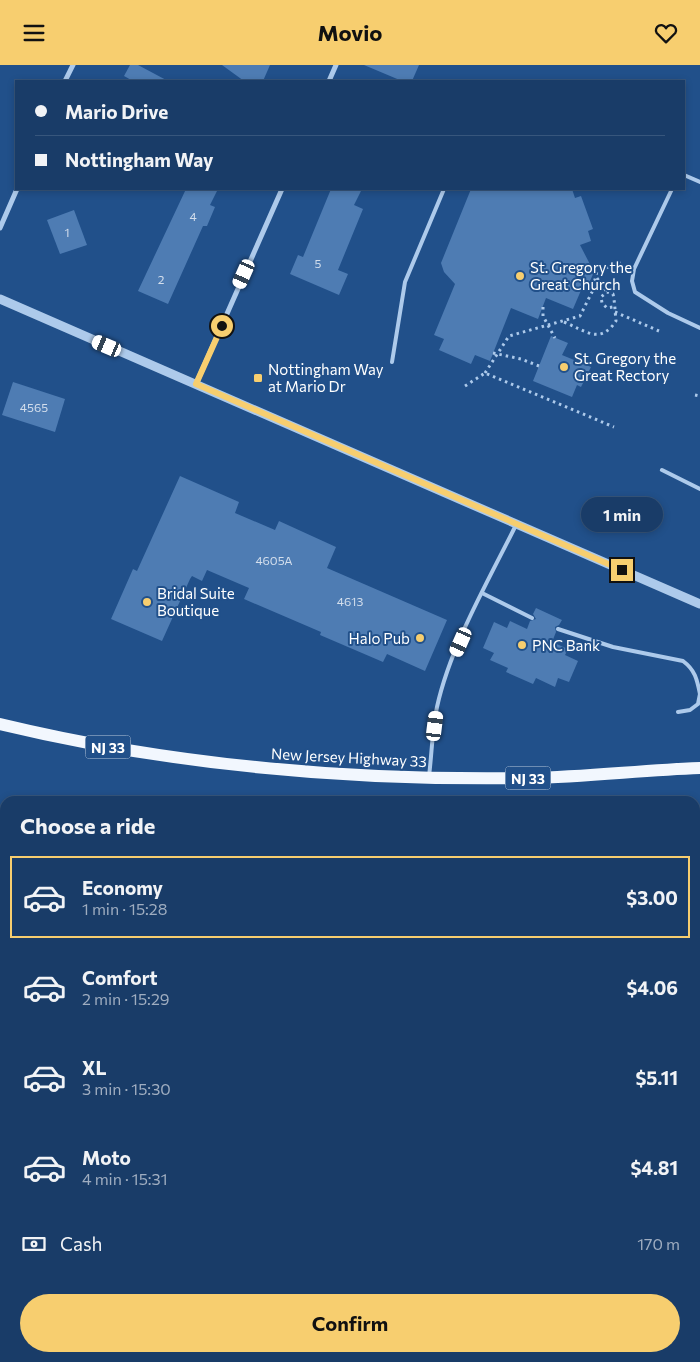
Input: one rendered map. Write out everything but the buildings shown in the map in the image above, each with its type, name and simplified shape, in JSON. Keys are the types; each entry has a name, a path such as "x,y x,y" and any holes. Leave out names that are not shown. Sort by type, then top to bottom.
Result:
{"main road":[{"name":"New Jersey Highway 33","path":"0,724 138,753 218,764 315,773 429,778 531,778 700,768"}],"street":[{"path":"66,80 73,65"},
{"path":"329,80 336,65"},
{"path":"0,228 18,190"},
{"path":"196,384 282,190"},
{"path":"0,299 700,604"}],"lane":[{"path":"685,175 700,182"},
{"path":"392,362 405,282 444,190"},
{"path":"672,190 634,269 632,281 635,293 668,313 700,327"},
{"path":"662,469 700,489"},
{"path":"429,778 437,709 446,674 482,593 517,524"},
{"path":"482,593 532,618"},
{"path":"558,629 613,647 683,661 691,666 697,677 700,694 698,704 690,709 678,712"}],"path":[{"path":"465,386 485,373 509,336 548,327 580,316 596,278 596,271 619,263 634,269"},
{"path":"596,278 607,293"},
{"path":"607,293 613,294 615,301 612,307 607,308 602,303 601,297 607,293"},
{"path":"543,307 543,316 555,338"},
{"path":"563,322 600,336 608,333 616,321 615,312 612,307"},
{"path":"615,312 659,331"},
{"path":"493,353 522,359 539,366"},
{"path":"485,373 614,427"},
{"path":"695,395 700,396"}],"place":[{"name":"St. Gregory the Great Church","path":"520,276"},
{"name":"St. Gregory the Great Rectory","path":"564,367"},
{"name":"Nottingham Way at Mario Dr","path":"258,378"},
{"name":"Bridal Suite Boutique","path":"147,602"},
{"name":"Halo Pub","path":"420,638"},
{"name":"PNC Bank","path":"522,645"}],"route":[{"path":"222,326 196,384 622,570"}]}
